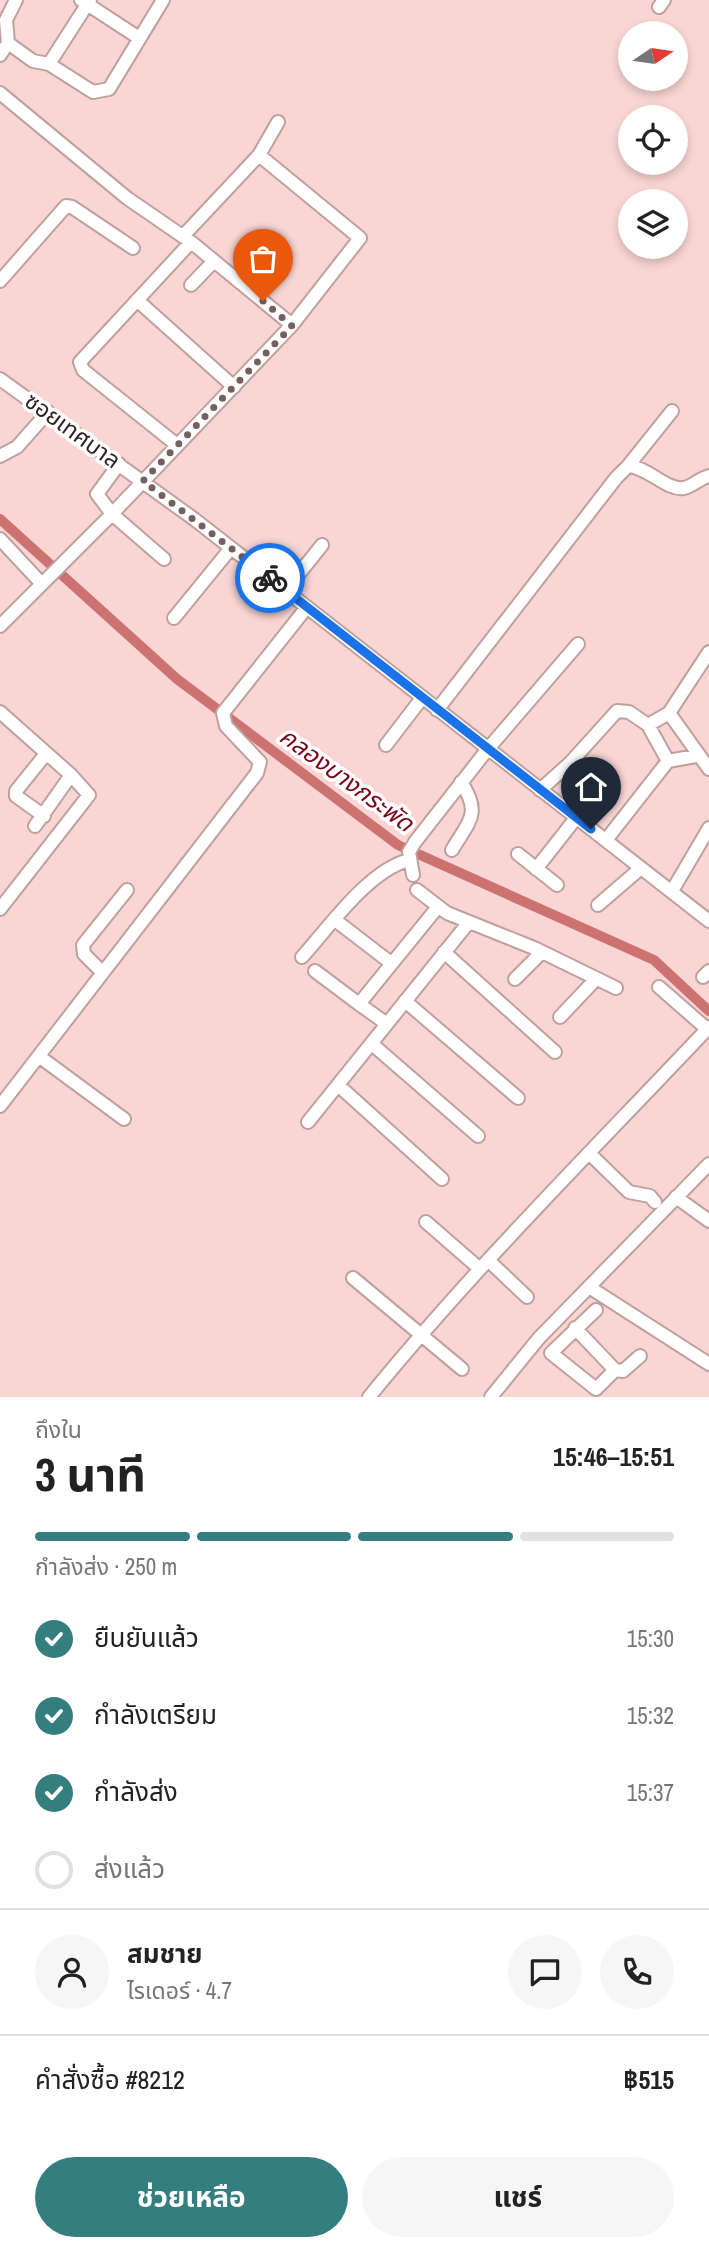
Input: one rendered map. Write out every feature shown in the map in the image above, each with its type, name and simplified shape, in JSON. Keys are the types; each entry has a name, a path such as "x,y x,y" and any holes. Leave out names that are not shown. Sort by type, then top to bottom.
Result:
{"street":[{"path":"0,55 8,43 6,20 16,0"},
{"path":"8,43 33,61 49,64 93,92 103,92 109,89 163,0"},
{"path":"49,64 86,2 139,38"},
{"path":"0,93 127,198 187,239 292,326"},
{"path":"177,445 81,366 84,356 137,300 258,155 278,121"},
{"path":"0,626 112,514 292,326 360,238 258,155"},
{"path":"0,281 66,206 72,207 133,248"},
{"path":"191,285 214,261"},
{"path":"137,300 234,387"},
{"name":"ซอยเทศบาล","path":"0,379 143,481 286,590 487,750 706,914"},
{"path":"437,709 616,478 672,411"},
{"path":"0,456 17,447 48,412"},
{"path":"119,464 97,492 112,514 164,559"},
{"path":"628,466 642,467 676,488 685,488 709,476"},
{"path":"0,539 41,583"},
{"path":"286,590 323,545"},
{"path":"173,618 231,548"},
{"path":"0,1107 40,1057 101,971 261,766 226,726 224,712 307,607"},
{"path":"302,957 387,868 411,851 461,782 578,644"},
{"path":"648,725 669,713 709,653"},
{"path":"386,744 422,698"},
{"path":"540,790 570,763 617,711 629,712 648,725 668,761"},
{"path":"0,712 45,755 71,775 89,795 0,909"},
{"path":"669,713 696,756 709,769"},
{"path":"45,755 16,791 16,796 39,821 71,775"},
{"path":"606,840 668,761 677,757 696,756"},
{"path":"452,850 474,810 472,798 461,782"},
{"path":"536,869 576,818"},
{"path":"672,891 709,828"},
{"path":"411,851 413,875"},
{"path":"518,854 557,886"},
{"path":"598,905 641,867"},
{"path":"101,971 83,954 83,945 127,890"},
{"path":"417,890 437,908 541,952 616,988"},
{"path":"359,1003 437,908"},
{"path":"335,920 391,963"},
{"path":"307,1122 469,922"},
{"path":"444,952 555,1052"},
{"path":"515,979 541,952"},
{"path":"314,971 387,1024"},
{"path":"560,1017 596,979"},
{"path":"369,1397 420,1334 708,1028 659,988"},
{"path":"405,1001 518,1098"},
{"path":"372,1044 478,1136"},
{"path":"40,1057 124,1119"},
{"path":"338,1085 442,1179"},
{"path":"590,1154 629,1192 650,1196 655,1202"},
{"path":"497,1395 572,1304 709,1164"},
{"path":"676,1197 709,1221"},
{"path":"426,1222 527,1297"},
{"path":"354,1278 462,1369"},
{"path":"589,1287 709,1364"},
{"path":"572,1304 593,1313 551,1350 552,1356 596,1389 615,1370"},
{"path":"575,1328 615,1370 624,1371 640,1356"}],"waterway":[{"name":"คลองบางกระพัด","path":"0,519 177,679 398,845 654,960 709,1011"}],"way so far":[{"path":"263,301 292,326 143,481 270,578"}],"route":[{"path":"270,578 591,829"}]}
